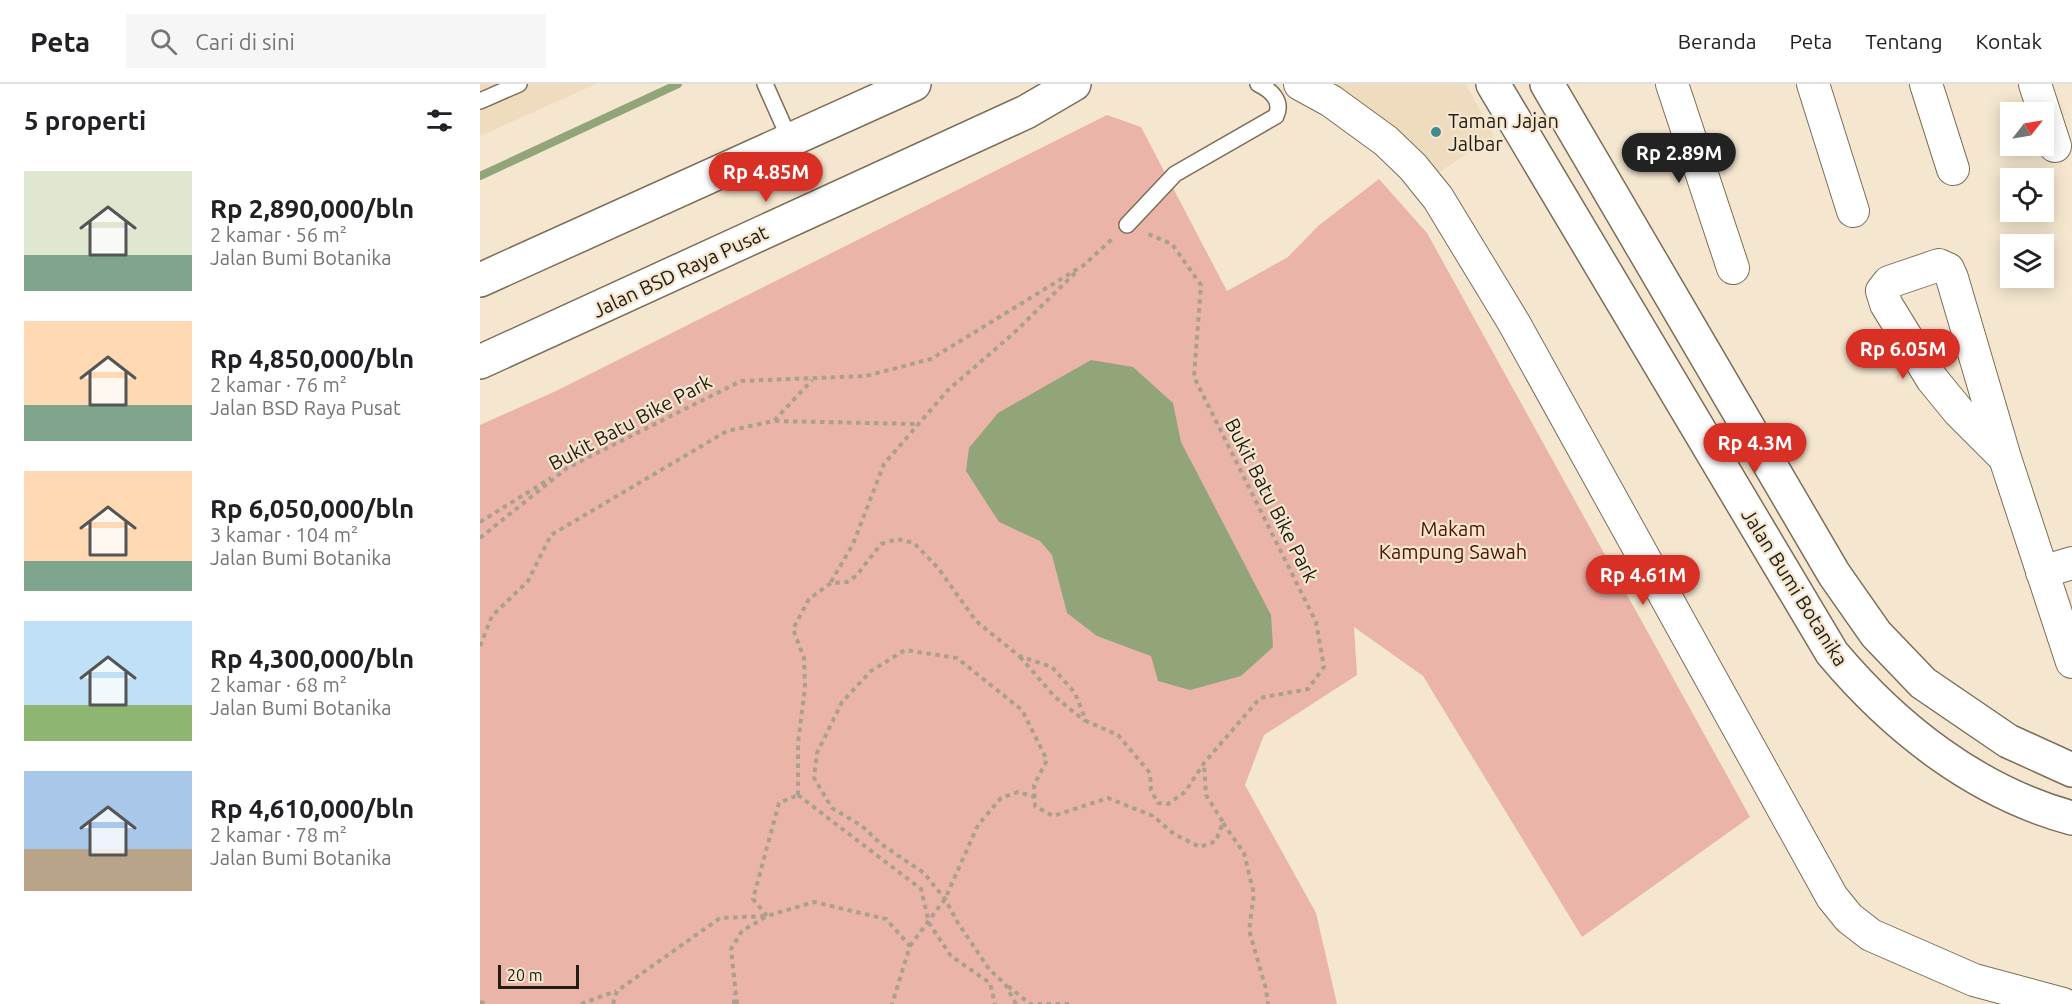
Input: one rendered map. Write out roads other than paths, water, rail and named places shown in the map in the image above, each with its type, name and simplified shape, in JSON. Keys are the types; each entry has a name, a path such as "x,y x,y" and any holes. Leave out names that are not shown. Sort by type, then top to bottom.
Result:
{"main road":[{"path":"480,280 914,84"},
{"name":"Jalan BSD Raya Pusat","path":"480,362 1026,112 1074,84"},
{"name":"Jalan Bumi Botanika","path":"1493,84 1832,653 1858,684 1894,720 1964,770 2009,795 2072,818"},
{"name":"Jalan Bumi Botanika","path":"1547,84 1834,574 1876,634 1923,683 1970,717 2008,741 2072,770"}],"street":[{"path":"1300,84 1331,101 1386,141 1413,167 1438,198 1514,323 1832,897 1850,918 1871,935 2025,1000 2063,1004"},
{"path":"1672,84 1733,268"},
{"path":"1813,84 1853,211"},
{"path":"1926,84 1953,169"},
{"path":"2036,84 2055,146"},
{"path":"2005,458 1959,412 1932,379 1886,304 1882,291 1889,282 1939,265 1948,269 2005,458 2072,662"},
{"path":"2042,572 2072,563"}],"lane":[{"path":"480,101 519,84"},
{"path":"765,84 790,140"},
{"path":"1127,225 1175,174 1276,116 1279,109 1277,101 1266,88 1258,84"}],"waterway":[{"path":"480,176 678,84"}],"place":[{"name":"Taman Jajan Jalbar","path":"1436,132"}],"park label":[{"name":"Makam Kampung Sawah","path":"1453,540"}]}
